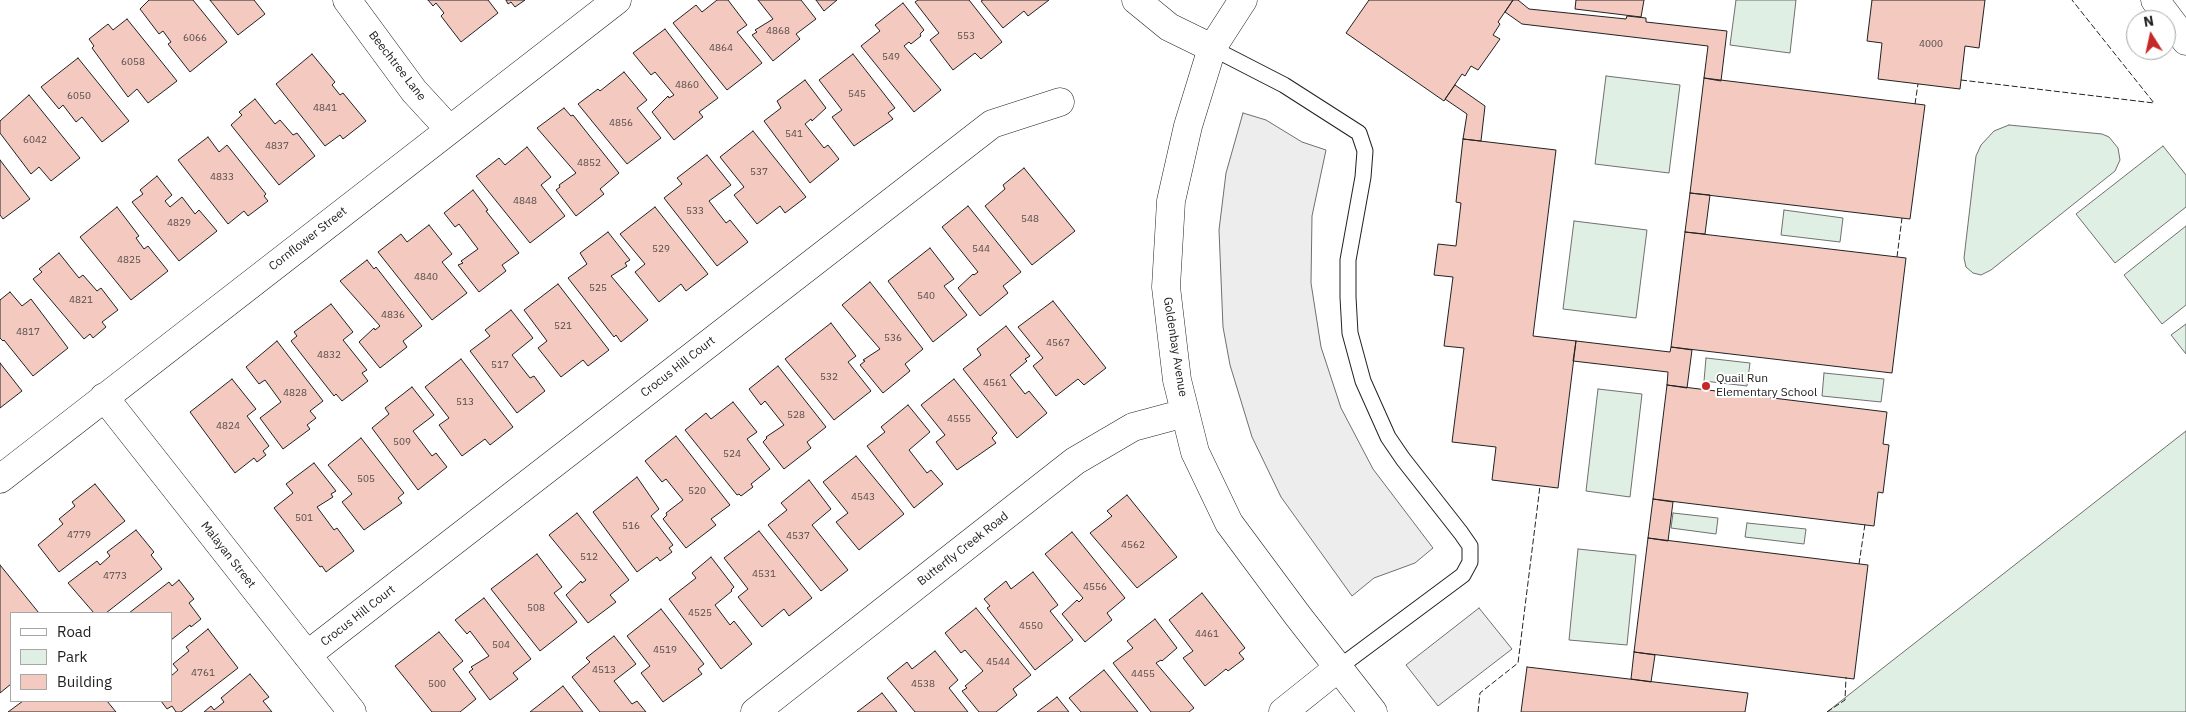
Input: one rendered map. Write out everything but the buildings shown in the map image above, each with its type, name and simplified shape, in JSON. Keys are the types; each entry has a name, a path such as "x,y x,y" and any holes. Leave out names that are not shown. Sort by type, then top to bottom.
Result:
{"street":[{"name":"Beechtree Lane","path":"347,0 414,90 449,129"},
{"name":"Cornflower Street","path":"0,479 617,0"},
{"path":"1136,0 1169,27 1212,48"},
{"name":"Goldenbay Avenue","path":"1243,0 1212,48 1188,126 1171,201 1166,287 1177,380 1195,452 1229,523 1373,712"},
{"path":"2155,0 2186,41"},
{"name":"Crocus Hill Court","path":"307,655 992,124 1060,102"},
{"name":"Malayan Street","path":"104,397 352,712"},
{"name":"Butterfly Creek Road","path":"755,712 1075,461 1133,427 1186,413"},
{"path":"1283,712 1338,668"}],"lane":[{"path":"1212,48 1284,85 1359,132 1365,150 1363,177 1348,260 1348,297 1350,332 1363,381 1388,437 1470,546 1470,562 1463,575 1338,668"}],"green space":[{"path":"1736,0 1796,0 1790,53 1730,45"},
{"path":"1606,76 1680,85 1669,173 1595,164"},
{"path":"2009,125 2102,134 2109,137 2118,148 2120,160 2115,171 1991,270 1981,275 1973,273 1966,267 1964,258 1976,156 1981,145 1994,131"},
{"path":"2163,146 2186,175 2186,207 2115,263 2076,214"},
{"path":"1784,210 1843,218 1840,242 1781,235"},
{"path":"1574,221 1647,230 1636,318 1563,309"},
{"path":"2186,226 2186,305 2162,324 2124,275"},
{"path":"2186,324 2186,354 2171,335"},
{"path":"1706,358 1750,363 1747,386 1704,381"},
{"path":"1824,373 1884,379 1881,402 1822,396"},
{"path":"1598,389 1642,394 1630,497 1586,491"},
{"path":"2186,431 2186,712 1827,712 1879,671"},
{"path":"1673,513 1718,518 1716,534 1671,528"},
{"path":"1747,523 1806,529 1804,544 1745,537"},
{"path":"1578,549 1636,555 1627,645 1569,640"}],"shaded area":[{"path":"1243,113 1266,120 1302,142 1326,150 1312,216 1311,283 1321,347 1341,408 1373,469 1433,548 1415,563 1374,578 1352,596 1281,497 1252,437 1230,365 1223,327 1219,230 1226,173"},
{"path":"1479,608 1512,649 1438,706 1406,665"}],"fence":[{"path":"1961,80 2154,103 2072,0"},
{"path":"1915,104 1918,84"},
{"path":"1897,257 1902,218"},
{"path":"1478,712 1480,693 1518,663 1540,486"},
{"path":"1859,564 1865,524"},
{"path":"1827,712 1845,700 1846,677"}],"place":[{"name":"Quail Run Elementary School","path":"1706,386"}]}
